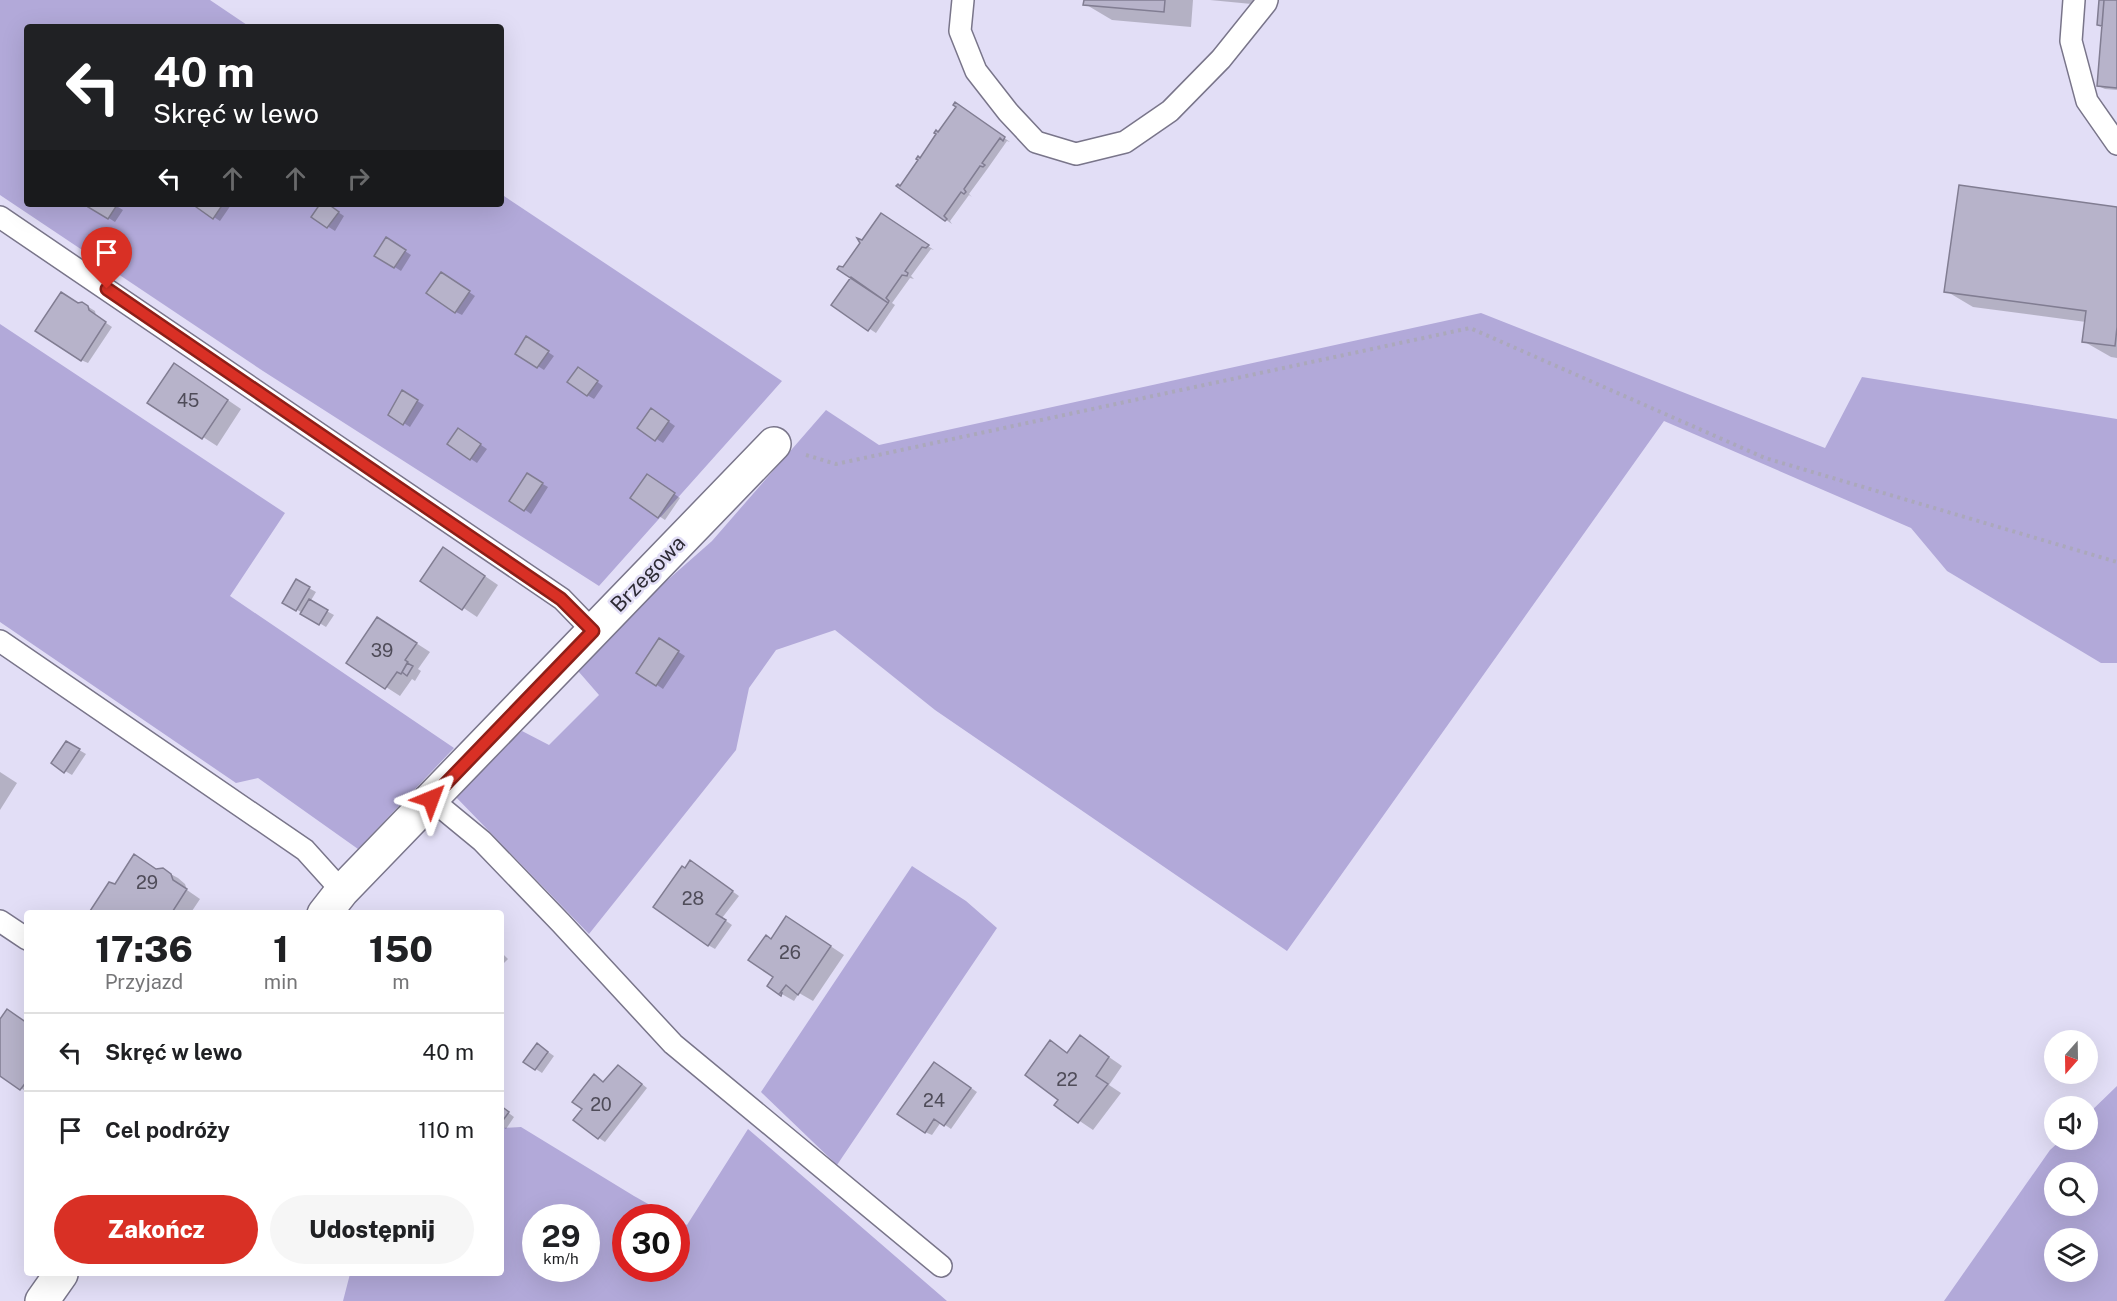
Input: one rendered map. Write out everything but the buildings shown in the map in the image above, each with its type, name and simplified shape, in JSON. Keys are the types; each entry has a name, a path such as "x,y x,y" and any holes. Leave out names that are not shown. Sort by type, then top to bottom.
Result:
{"street":[{"name":"Brzegowa","path":"333,902 774,444"},
{"path":"42,1301 60,1276"}],"lane":[{"path":"963,0 960,31 975,71 1036,142 1076,153 1125,142 1170,111 1221,59 1267,0"},
{"path":"2074,0 2071,41 2087,101 2117,144"},
{"path":"0,217 552,592 593,631"},
{"path":"0,641 305,850 333,902"},
{"path":"431,799 482,841 673,1044 941,1266"},
{"path":"0,921 24,937"}],"path":[{"path":"774,444 836,464 1470,328 1765,458 2117,562"}],"shaded area":[{"path":"0,0 210,0 246,24 24,24 24,207 504,207 504,196 782,381 599,586 263,371 0,195"},
{"path":"1481,313 1825,448 1862,377 2117,419 2117,663 2101,663 1947,571 1911,528 1664,421 1287,951 935,710 835,630 776,650 749,688 736,750 589,934 452,793 522,731 549,745 599,695 572,664 712,541 826,410 879,445"},
{"path":"0,324 285,513 230,596 454,748 358,849 258,778 236,783 0,622"},
{"path":"912,866 966,901 997,928 837,1165 761,1092"},
{"path":"2117,1086 2117,1301 1944,1301 2050,1150 2098,1150 2098,1104"},
{"path":"521,1127 648,1204 612,1204 612,1282 690,1282 690,1220 748,1129 947,1301 343,1301 349,1276 504,1276 504,1128"}],"route":[{"path":"107,289 561,599 593,631 431,799"}]}
